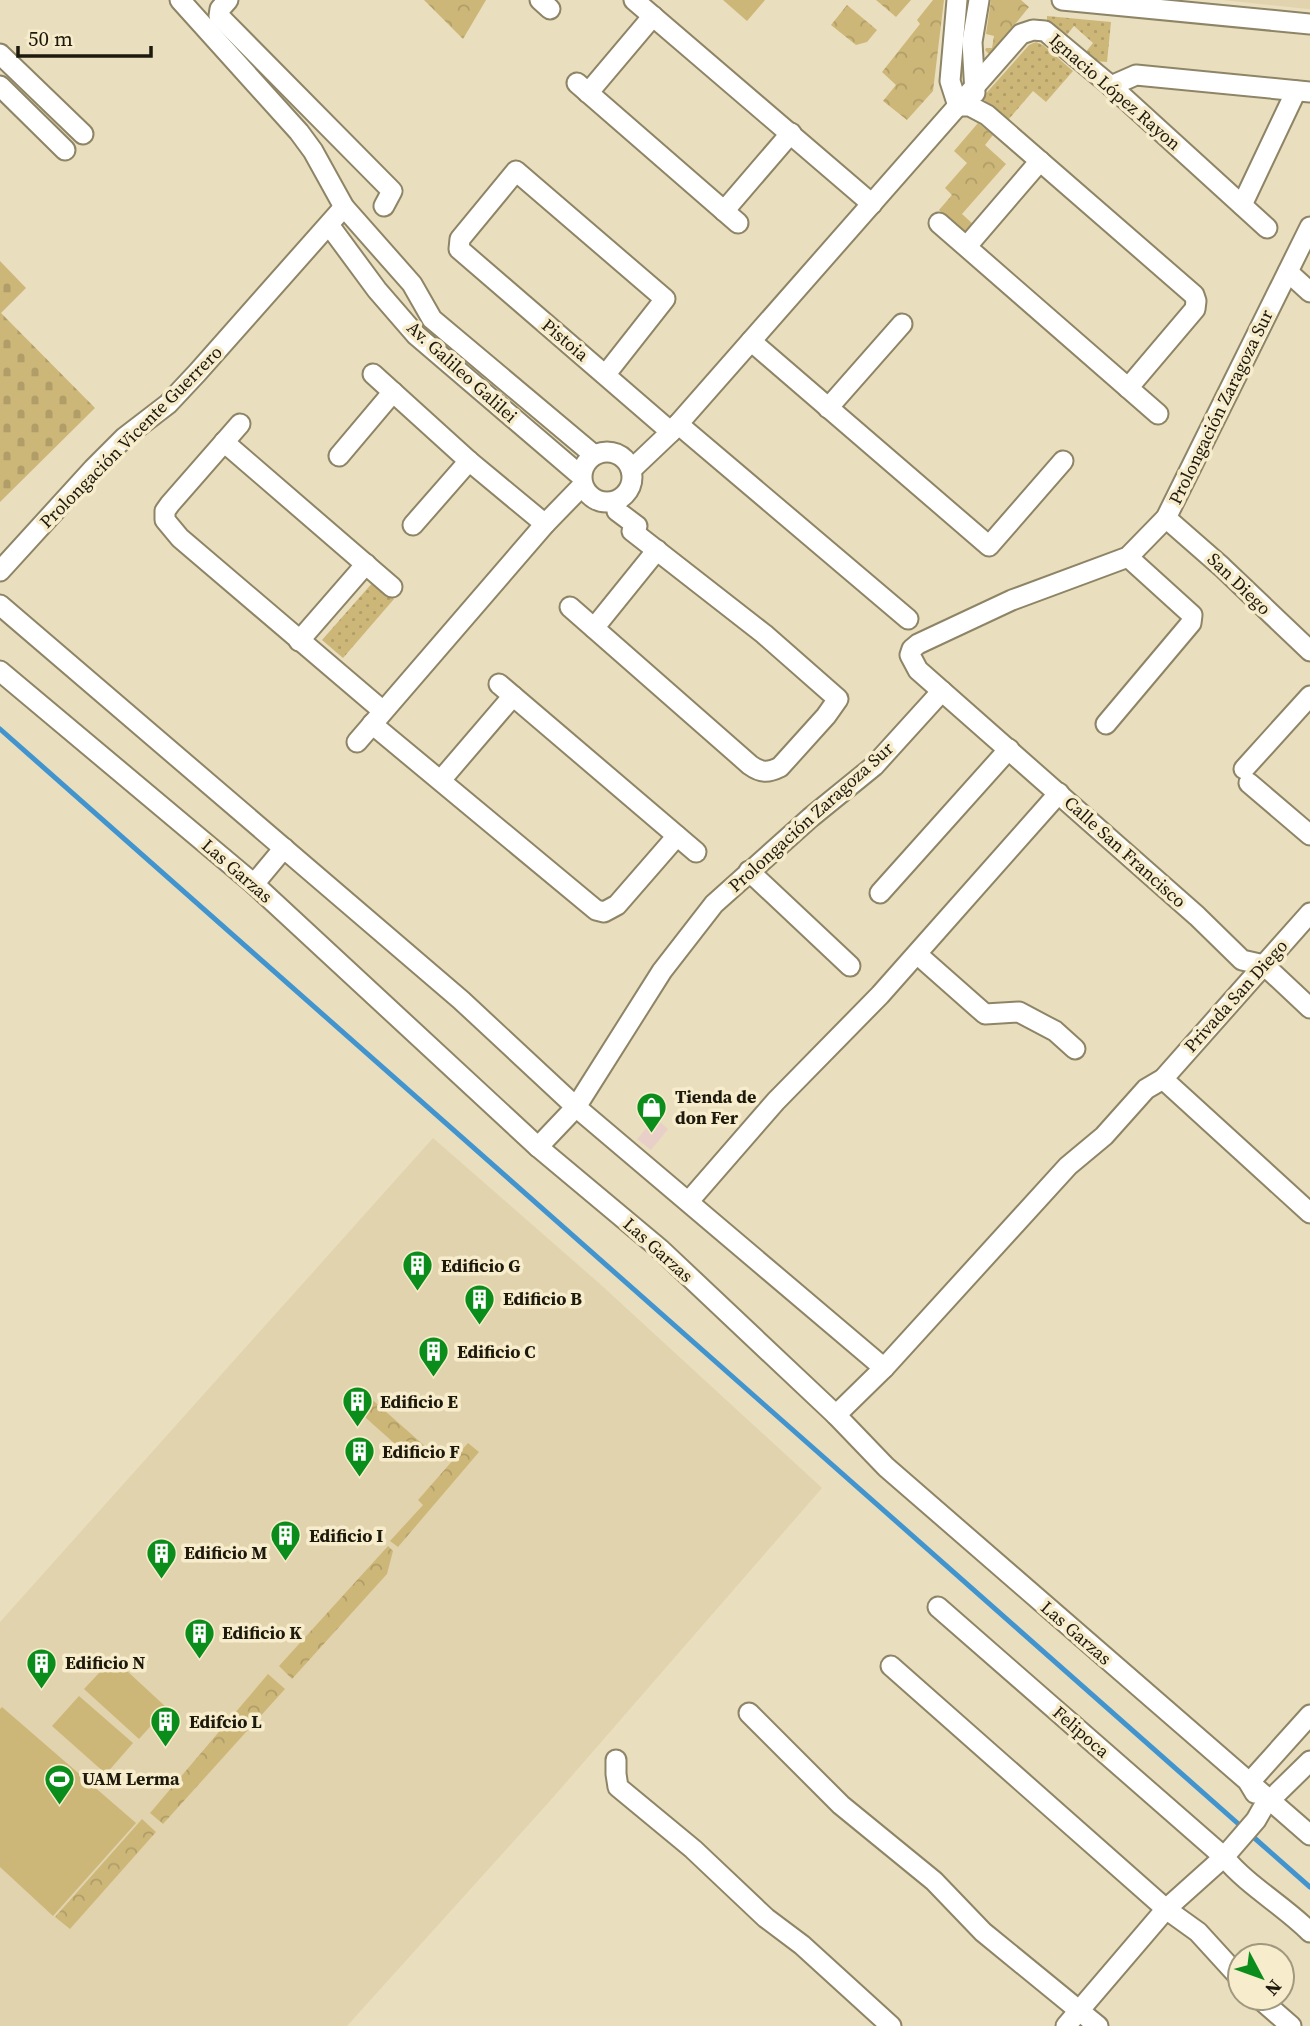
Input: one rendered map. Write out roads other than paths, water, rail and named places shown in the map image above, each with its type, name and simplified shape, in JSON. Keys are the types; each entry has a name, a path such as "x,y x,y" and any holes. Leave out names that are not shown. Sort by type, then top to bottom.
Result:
{"street":[{"path":"180,0 299,132 313,151 344,207 412,284 432,319 594,455"},
{"path":"228,0 220,9 219,16 388,199"},
{"path":"634,0 872,204"},
{"path":"957,0 950,81 958,106 970,106 987,115"},
{"path":"978,0 972,42 975,99 987,115 1194,295 1195,309 1128,388"},
{"path":"1062,0 1310,24"},
{"path":"653,16 583,88 731,217 791,133"},
{"name":"Ignacio López Rayon","path":"631,470 674,428 1021,34 1033,30 1045,31 1111,86 1267,228"},
{"path":"952,41 972,42"},
{"path":"0,54 83,134"},
{"path":"1111,86 1136,75 1303,92 1242,205"},
{"path":"0,86 65,150"},
{"path":"967,246 1040,161"},
{"name":"Pistoia","path":"606,374 665,299 516,171 460,239 458,249 606,374 908,619"},
{"name":"Prolongación Vicente Guerrero","path":"0,571 125,437 168,404 344,207"},
{"path":"939,223 1158,414"},
{"name":"Av. Galileo Galilei","path":"329,225 416,335 581,481"},
{"name":"Prolongación Zaragoza Sur","path":"918,670 910,655 918,644 1012,600 1128,556 1166,518 1310,228"},
{"path":"377,289 400,271"},
{"path":"1288,272 1310,292"},
{"path":"416,335 432,319"},
{"path":"828,408 902,324"},
{"path":"751,341 989,546 1063,461"},
{"path":"373,374 469,461 545,524"},
{"path":"338,456 393,392"},
{"path":"240,424 165,511 165,520 180,538 299,641 441,780 588,905 604,912 617,905 677,836"},
{"path":"224,442 393,587"},
{"path":"357,742 581,481 594,455 602,451 619,454 627,461 631,470 631,482 626,492 617,501 605,504 595,500 581,481"},
{"path":"413,525 469,461"},
{"path":"569,607 760,772 771,772 780,766 838,699 764,634 632,531 637,526 617,511 617,501"},
{"name":"San Diego","path":"1166,518 1310,651"},
{"path":"594,628 657,550"},
{"path":"1106,724 1191,624 1192,615 1128,556"},
{"path":"299,641 366,564"},
{"path":"0,605 461,1000 576,1107 884,1368 836,1415"},
{"path":"918,670 942,691"},
{"path":"918,670 923,691 918,719"},
{"name":"Las Garzas","path":"0,671 254,884 538,1147 660,1249 836,1415 886,1467 1249,1783 1264,1809"},
{"path":"441,780 506,690 696,852"},
{"name":"Prolongación Zaragoza Sur","path":"538,1147 576,1107 662,971 714,904 749,871 874,766 942,691"},
{"name":"Calle San Francisco","path":"942,691 1197,916 1242,960 1264,965 1310,1007"},
{"path":"1310,696 1247,776 1310,835"},
{"path":"880,892 1009,749"},
{"path":"689,1201 776,1101 917,954 1059,793"},
{"path":"254,884 284,848"},
{"path":"749,871 850,966"},
{"name":"Privada San Diego","path":"884,1368 1069,1166 1104,1136 1146,1089 1163,1079 1310,913"},
{"path":"917,954 985,1014 1020,1012 1055,1031 1075,1049"},
{"path":"1163,1079 1310,1213"},
{"name":"Felipoca","path":"938,1607 1228,1852 1235,1870 1275,1900 1310,1932"},
{"path":"891,1666 1166,1909 1198,1932 1226,1963"},
{"path":"749,1713 841,1805 934,1881 983,1932 1098,2026"},
{"path":"1249,1783 1310,1715"},
{"path":"617,1760 615,1774 618,1787 693,1849 766,1918 802,1945 891,2026"},
{"path":"1066,2026 1166,1909 1228,1852 1310,1761"},
{"path":"1264,1809 1310,1835"},
{"path":"1275,2012 1291,2026"}],"waterway":[{"path":"0,729 1243,1828"},
{"path":"1251,1835 1310,1887"}],"place":[{"name":"Tienda de don Fer","path":"652,1134"},
{"name":"Edificio G","path":"418,1293"},
{"name":"Edificio B","path":"480,1326"},
{"name":"Edificio C","path":"434,1379"},
{"name":"Edificio E","path":"357,1429"},
{"name":"Edificio F","path":"359,1479"},
{"name":"Edificio I","path":"286,1563"},
{"name":"Edificio M","path":"161,1580"},
{"name":"Edificio K","path":"199,1660"},
{"name":"Edificio N","path":"42,1690"},
{"name":"Edifcio L","path":"166,1749"},
{"name":"UAM Lerma","path":"59,1806"}]}
